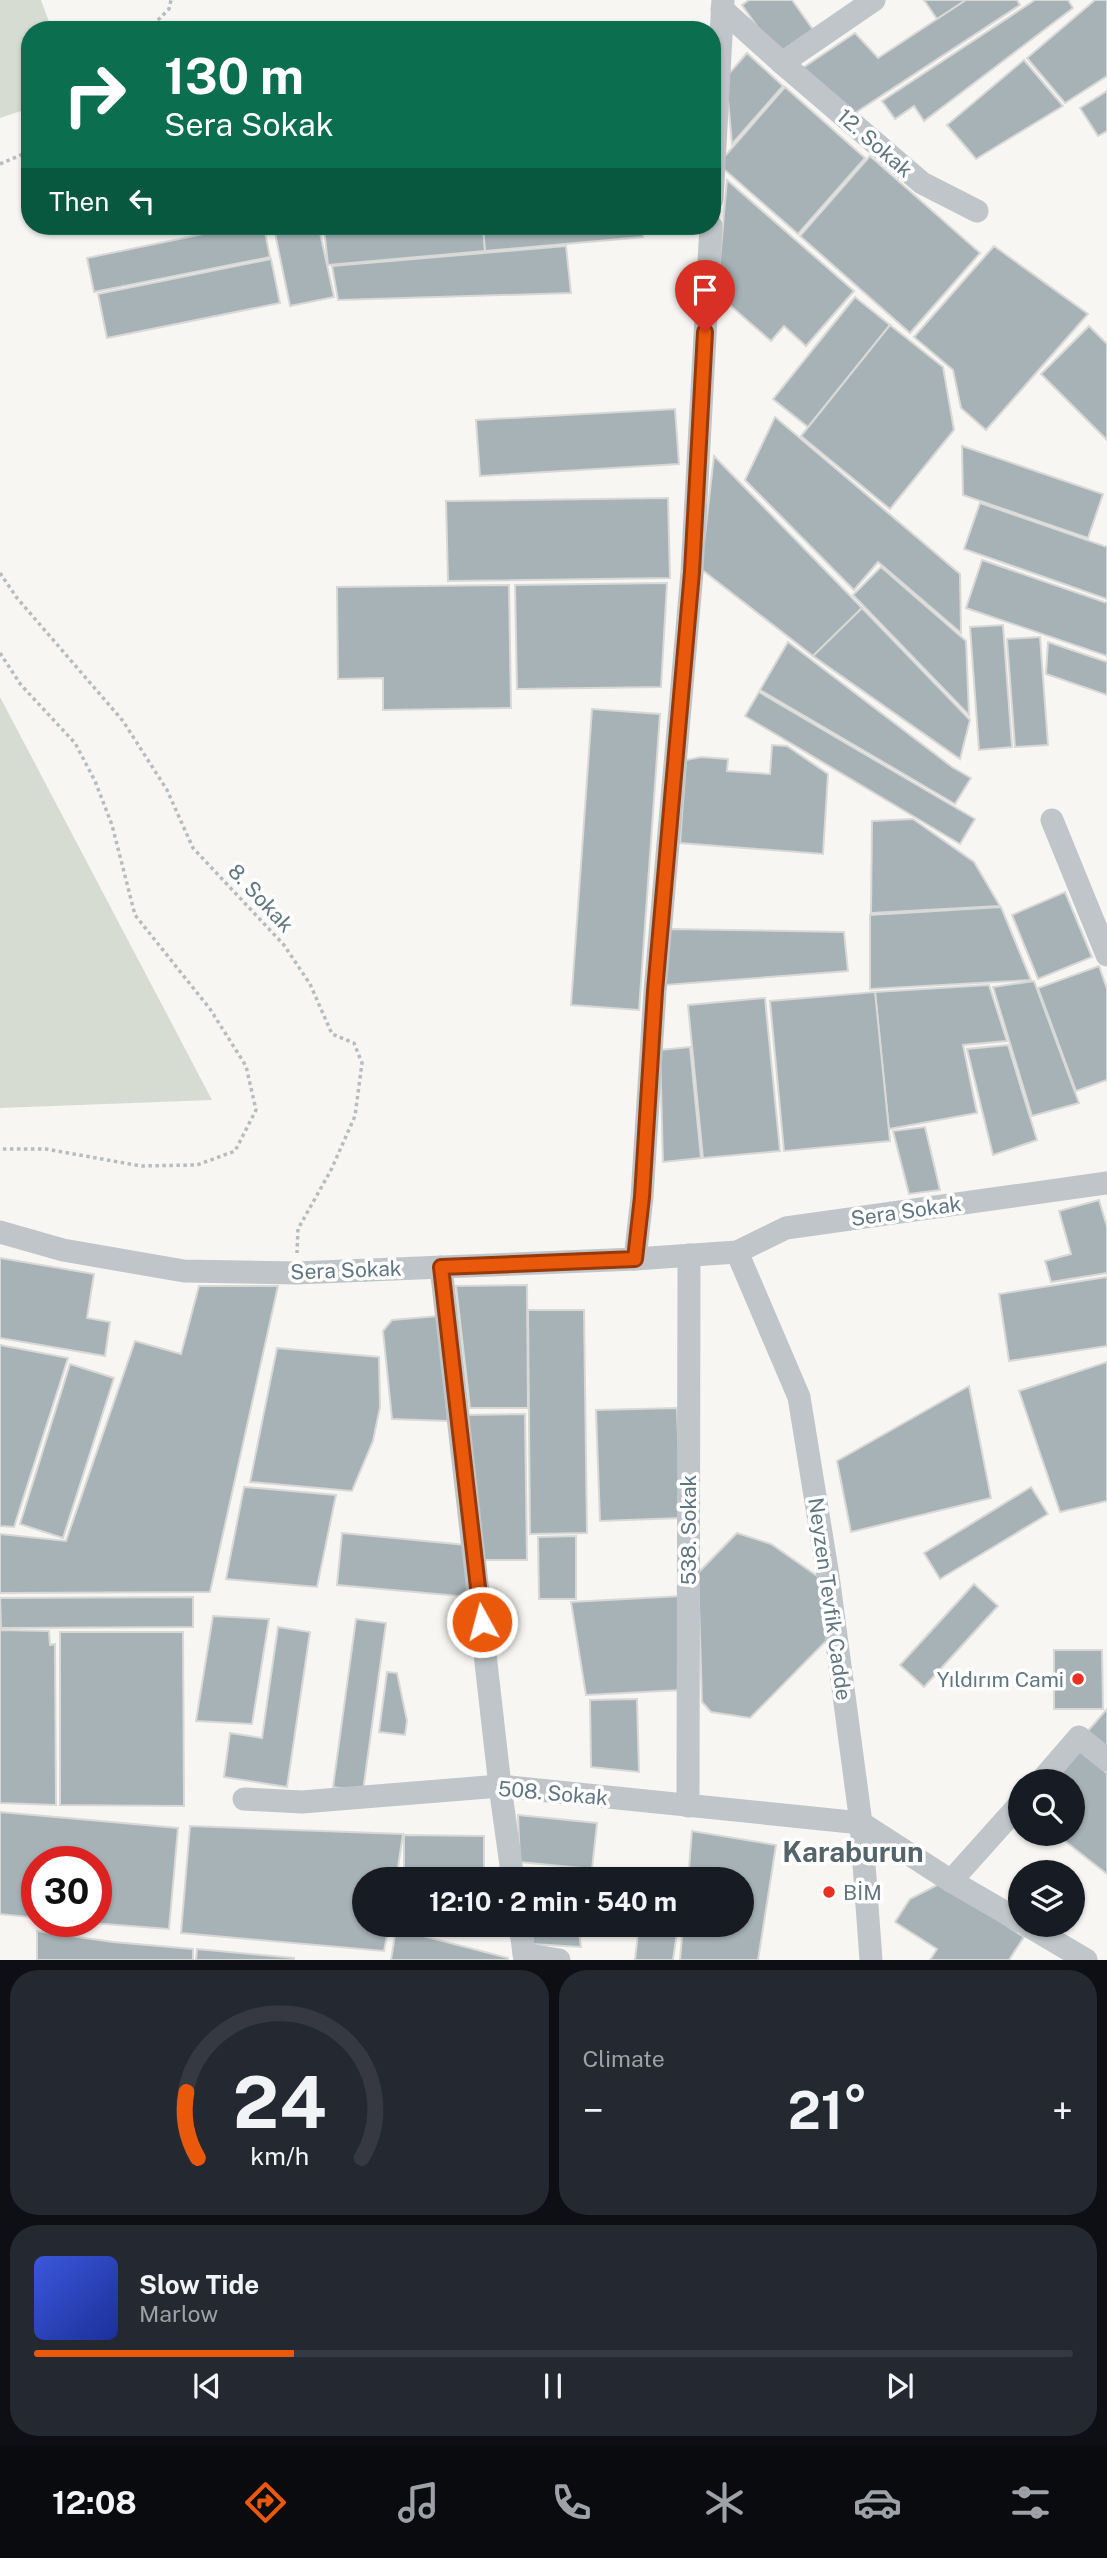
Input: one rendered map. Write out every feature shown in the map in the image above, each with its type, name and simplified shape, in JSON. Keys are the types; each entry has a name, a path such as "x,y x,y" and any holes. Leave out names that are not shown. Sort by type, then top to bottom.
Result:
{"street":[{"path":"782,63 874,0"},
{"path":"721,24 722,5"},
{"name":"12. Sokak","path":"722,5 782,63 922,183 977,211"},
{"path":"635,1259 642,1197 655,991 692,572 711,235"},
{"path":"1052,820 1107,955"},
{"name":"Sera Sokak","path":"0,1232 63,1250 184,1271 296,1273 635,1259 737,1252 786,1228 1107,1183"},
{"name":"Neyzen Tevfik Cadde","path":"737,1252 799,1397 828,1576 861,1823 871,1959"},
{"name":"538. Sokak","path":"688,1255 688,1806"},
{"path":"441,1267 511,1867"},
{"path":"1051,1769 1079,1737 1107,1760"},
{"name":"508. Sokak","path":"244,1799 302,1802 500,1786 861,1823"},
{"path":"951,1881 1008,1817"},
{"path":"861,1823 1008,1914"},
{"path":"522,1937 524,1957 559,1959"},
{"path":"1048,1937 1086,1959"}],"path":[{"path":"157,21 169,9 171,0"},
{"path":"0,164 21,155"},
{"name":"8. Sokak","path":"0,573 17,598 123,721 167,790 193,848 284,945 310,984 332,1034 354,1043 362,1063 355,1116 331,1170 298,1230 296,1273"},
{"path":"0,653 21,685 75,743 95,781 112,825 135,915 209,1009 246,1066 256,1110 235,1151 197,1166 141,1166 46,1149 0,1149"}],"shaded area":[{"path":"0,0 41,0 49,21 21,21 21,111 0,118"},
{"path":"0,697 212,1100 0,1108"}],"building":[{"path":"749,0 792,0 814,31 778,56 742,5"},
{"path":"924,0 966,0 937,19"},
{"path":"966,0 1017,0 1020,5 855,113 801,69 855,33 878,58"},
{"path":"1035,0 1068,0 1073,8 924,121 914,106 895,119 882,101"},
{"path":"1095,0 1107,0 1107,76 1065,103 1027,58"},
{"path":"747,53 783,86 732,144 726,77"},
{"path":"1024,60 1063,106 976,159 947,125"},
{"path":"785,87 865,158 798,234 721,167 721,161"},
{"path":"1107,91 1107,131 1098,136 1080,108"},
{"path":"870,156 980,253 910,333 800,236"},
{"path":"727,180 854,291 806,346 784,326 771,341 717,294"},
{"path":"198,235 266,235 270,257 94,292 87,258"},
{"path":"275,235 321,235 334,297 290,306"},
{"path":"325,235 484,235 485,251 328,265"},
{"path":"484,235 643,235 643,237 485,251"},
{"path":"566,246 571,293 338,300 332,266"},
{"path":"994,246 1088,314 986,430 961,408 953,370 914,337"},
{"path":"271,259 280,303 107,338 98,294"},
{"path":"855,297 890,325 808,427 773,399"},
{"path":"890,325 943,367 954,430 890,509 801,436"},
{"path":"1089,326 1107,344 1107,440 1041,374"},
{"path":"675,409 679,464 480,476 476,420"},
{"path":"775,417 960,574 961,633 878,562 854,590 745,480"},
{"path":"962,446 1103,494 1088,538 963,495"},
{"path":"714,456 862,608 813,656 701,569"},
{"path":"668,498 670,578 448,581 446,501"},
{"path":"980,503 1107,547 1107,599 964,549"},
{"path":"982,560 1107,603 1107,656 966,608"},
{"path":"881,567 966,641 969,715 853,595"},
{"path":"667,583 661,687 517,689 515,585"},
{"path":"509,585 511,708 383,710 383,678 338,679 337,587"},
{"path":"862,608 970,720 960,759 813,656"},
{"path":"1003,625 1012,747 979,750 970,627"},
{"path":"1040,637 1048,745 1015,747 1007,639"},
{"path":"788,642 952,767 971,778 955,804 760,690"},
{"path":"1048,642 1107,662 1107,695 1046,674"},
{"path":"759,692 975,819 960,844 745,716"},
{"path":"592,709 660,714 639,1010 571,1005"},
{"path":"772,745 787,746 828,774 823,854 680,843 686,760 701,757 728,759 727,771 770,774"},
{"path":"913,819 974,862 1000,906 871,913 872,821"},
{"path":"1065,892 1092,957 1038,979 1012,915"},
{"path":"1001,907 1031,980 870,989 870,915"},
{"path":"670,929 844,932 848,971 665,985"},
{"path":"1099,966 1107,989 1107,1080 1076,1091 1038,988"},
{"path":"1034,981 1079,1103 1032,1116 993,987"},
{"path":"989,985 1007,1041 963,1045 977,1113 889,1129 875,992"},
{"path":"875,992 890,1141 784,1151 770,1001"},
{"path":"765,998 780,1151 703,1158 688,1005"},
{"path":"1008,1045 1037,1140 993,1155 967,1049"},
{"path":"690,1047 701,1158 663,1162 660,1050"},
{"path":"925,1127 940,1190 909,1194 893,1131"},
{"path":"1099,1200 1107,1227 1107,1273 1051,1282 1045,1261 1071,1254 1059,1211"},
{"path":"0,1258 94,1274 87,1318 110,1322 105,1356 0,1338"},
{"path":"1107,1277 1107,1346 1009,1361 999,1294"},
{"path":"527,1285 528,1408 470,1408 456,1286"},
{"path":"199,1286 278,1286 210,1592 0,1593 0,1534 66,1541 135,1341 181,1354"},
{"path":"528,1310 584,1310 587,1533 530,1534"},
{"path":"438,1316 448,1421 392,1419 383,1331 392,1320"},
{"path":"0,1345 68,1358 14,1527 0,1526"},
{"path":"277,1348 379,1357 380,1407 373,1441 352,1491 250,1482"},
{"path":"1107,1362 1107,1501 1060,1512 1019,1391"},
{"path":"70,1364 114,1378 63,1538 20,1524"},
{"path":"969,1386 991,1498 851,1532 837,1461"},
{"path":"677,1408 681,1518 600,1521 596,1410"},
{"path":"525,1414 527,1560 482,1560 467,1415"},
{"path":"244,1487 336,1495 317,1587 226,1579"},
{"path":"1031,1487 1048,1514 940,1579 924,1553"},
{"path":"342,1533 466,1545 470,1597 337,1585"},
{"path":"737,1533 771,1544 820,1578 828,1639 750,1718 711,1712 702,1702 698,1573"},
{"path":"576,1536 576,1599 539,1599 538,1537"},
{"path":"974,1584 998,1606 924,1687 900,1665"},
{"path":"681,1596 682,1690 586,1695 571,1602"},
{"path":"193,1597 193,1627 1,1628 0,1598"},
{"path":"213,1616 269,1619 252,1724 196,1721"},
{"path":"356,1619 386,1623 363,1791 333,1787"},
{"path":"278,1627 310,1632 287,1787 224,1777 230,1733 262,1738"},
{"path":"0,1630 49,1631 50,1645 55,1644 56,1805 0,1803"},
{"path":"60,1632 183,1632 184,1806 60,1805"},
{"name":"Yıldırım Cami","path":"1054,1650 1102,1650 1103,1709 1054,1709"},
{"path":"387,1672 397,1673 407,1721 405,1735 379,1732"},
{"path":"637,1699 639,1772 591,1767 590,1700"},
{"path":"1107,1709 1107,1750 1087,1732"},
{"path":"1073,1746 1107,1773 1107,1874 1071,1846 1085,1846 1085,1769 1056,1769"},
{"path":"0,1812 178,1828 169,1929 112,1925 112,1846 21,1846 21,1916 0,1914"},
{"path":"518,1815 597,1823 592,1867 520,1862"},
{"path":"190,1826 403,1834 398,1867 352,1867 352,1937 387,1937 384,1951 181,1933"},
{"path":"692,1831 776,1845 758,1960 680,1960 682,1937 754,1937 754,1867 689,1867"},
{"path":"404,1835 484,1836 484,1867 404,1867"},
{"path":"941,1883 1008,1927 1008,1937 1024,1937 1009,1960 930,1960 937,1949 895,1922 910,1899"},
{"path":"37,1937 78,1937 193,1949 193,1960 37,1960"},
{"path":"395,1937 427,1937 508,1958 508,1960 391,1960"},
{"path":"532,1937 580,1937 581,1947 533,1944"},
{"path":"638,1937 676,1937 673,1960 635,1960"},
{"path":"197,1949 294,1958 294,1960 196,1960"}],"place":[{"name":"Yıldırım Cami","path":"1078,1679"},
{"name":"BİM","path":"829,1892"}],"district":[{"name":"Karaburun","path":"853,1851"}],"route":[{"path":"482,1622 441,1267 635,1259 642,1197 655,991 692,572 705,332"}]}
